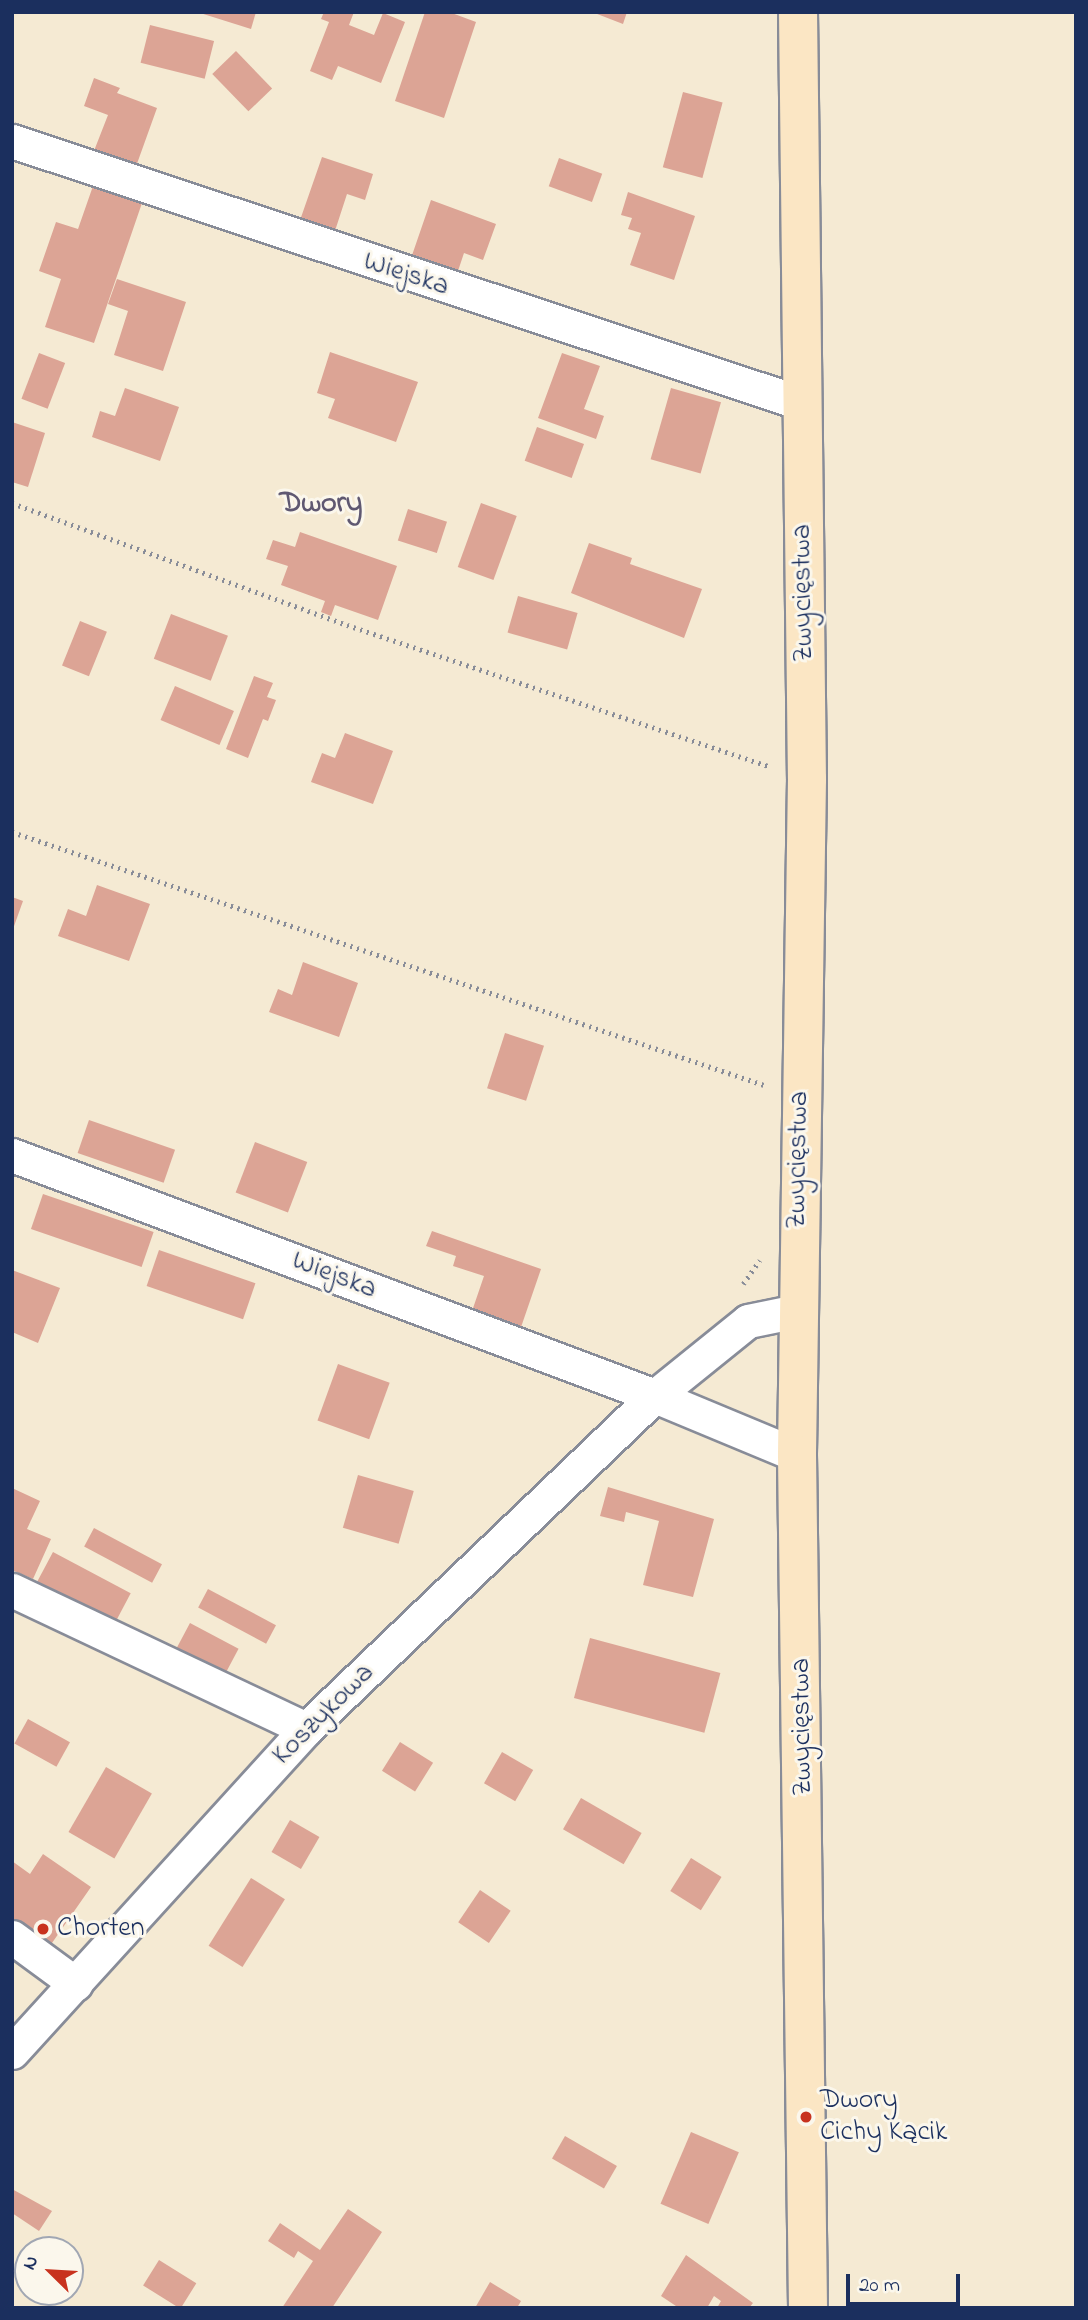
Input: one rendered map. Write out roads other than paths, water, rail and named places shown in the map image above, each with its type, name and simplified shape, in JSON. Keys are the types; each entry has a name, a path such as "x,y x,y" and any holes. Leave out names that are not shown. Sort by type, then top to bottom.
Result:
{"street":[{"name":"Zwycięstwa","path":"799,12 807,779 800,1097 797,1455 808,2308"},
{"name":"Wiejska","path":"12,141 801,403"},
{"name":"Wiejska","path":"12,1155 655,1396"},
{"name":"Koszykowa","path":"12,2052 306,1729 655,1396 748,1321 797,1311"},
{"path":"655,1396 797,1455"},
{"path":"12,1590 306,1729"},
{"path":"12,1937 76,1984"}],"place":[{"name":"Chorten","path":"43,1929"},
{"name":"Dwory Cichy Kącik","path":"806,2117"}],"district":[{"name":"Dwory","path":"321,504"}]}
